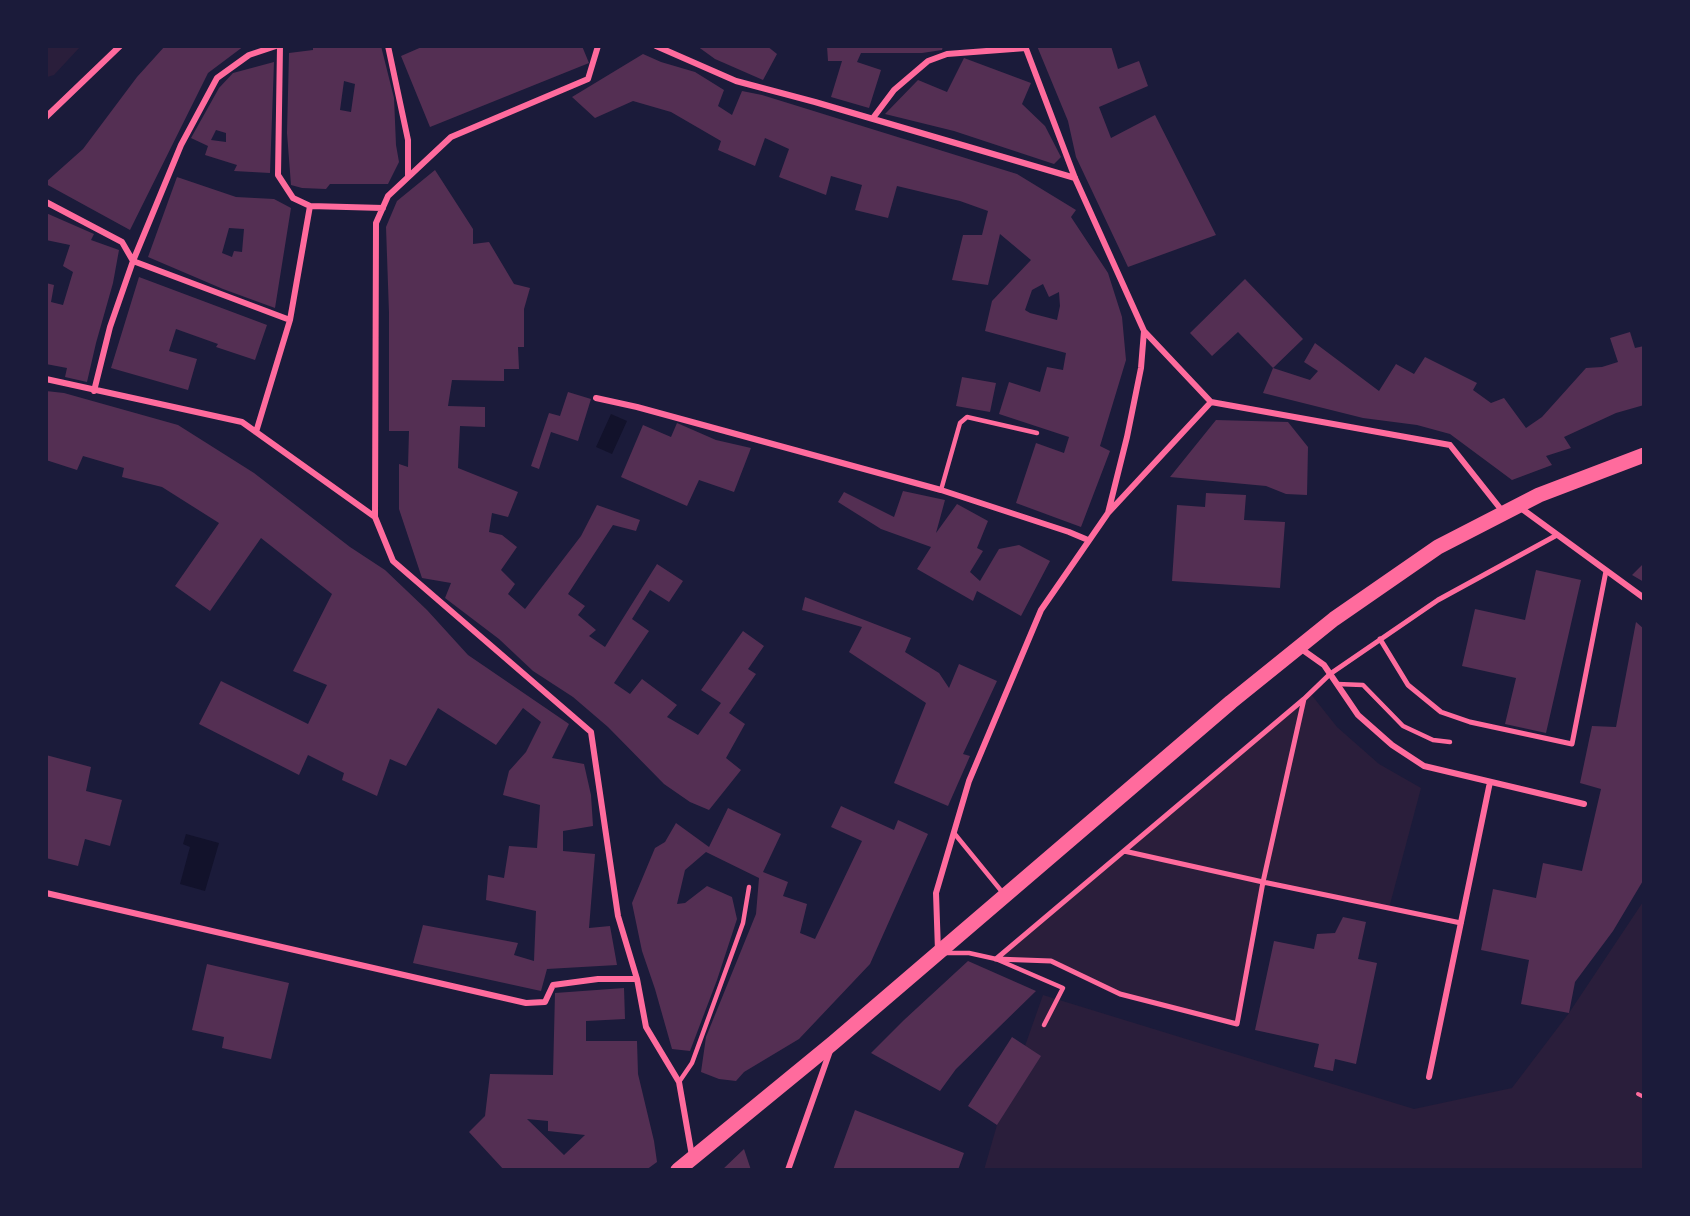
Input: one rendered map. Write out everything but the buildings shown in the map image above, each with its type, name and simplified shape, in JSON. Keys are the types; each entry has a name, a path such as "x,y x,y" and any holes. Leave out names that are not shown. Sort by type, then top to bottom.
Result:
{"main road":[{"path":"678,1170 692,1156 833,1043 1231,702 1334,619 1438,547 1539,495 1644,455"}],"street":[{"path":"46,117 120,46"},
{"path":"94,391 110,327 133,261 181,146 217,78 249,55 278,46 278,175 293,198 310,206 382,207"},
{"path":"388,46 408,140 408,177"},
{"path":"598,46 588,79 451,136 387,196 376,223 375,517 393,561 591,732 618,916 637,979 646,1027 679,1082 692,1156"},
{"path":"656,46 736,81 873,118 1075,178"},
{"path":"873,118 894,90 928,61 947,54 1025,47 1075,178 1144,331 1211,402 1450,445 1510,509 1557,535 1644,598"},
{"path":"46,202 122,242 133,261 290,320"},
{"path":"256,432 290,320 310,206"},
{"path":"1108,513 1141,368 1144,331"},
{"path":"46,379 242,422 375,517"},
{"path":"596,398 637,407 941,490 1088,540"},
{"path":"938,952 936,893 969,781 1041,610 1108,513 1211,402"},
{"path":"996,959 1304,699 1330,674 1438,600 1557,535"},
{"path":"1380,639 1408,685 1441,712 1470,722 1572,744 1606,571"},
{"path":"1299,647 1324,665 1358,715 1392,745 1425,766 1584,804"},
{"path":"996,959 1051,961 1120,994 1237,1024 1263,882 1304,699"},
{"path":"1430,1077 1490,782"},
{"path":"1124,851 1461,923"},
{"path":"46,893 526,1003 545,1002 553,985 598,979 637,979"},
{"path":"788,1170 833,1043"}],"lane":[{"path":"941,490 960,423 967,417 1037,433"},
{"path":"1337,684 1363,685 1403,726 1433,740 1450,742"},
{"path":"954,833 1005,895"},
{"path":"679,1082 692,1063 743,923 749,887"},
{"path":"938,952 969,953 996,959 1062,988 1044,1025"}],"path":[{"path":"1638,1094 1644,1098"}],"shaded area":[{"path":"47,46 80,47 54,75 47,77"},
{"path":"611,414 627,421 612,454 596,447"},
{"path":"1310,693 1337,727 1379,764 1421,788 1389,908 1263,882 1237,1024 1120,994 1051,961 996,959"},
{"path":"186,834 219,843 205,891 180,884 190,847 183,844"},
{"path":"1643,902 1643,1169 984,1170 997,1125 1043,995 1414,1109 1512,1088 1569,1013"}]}
